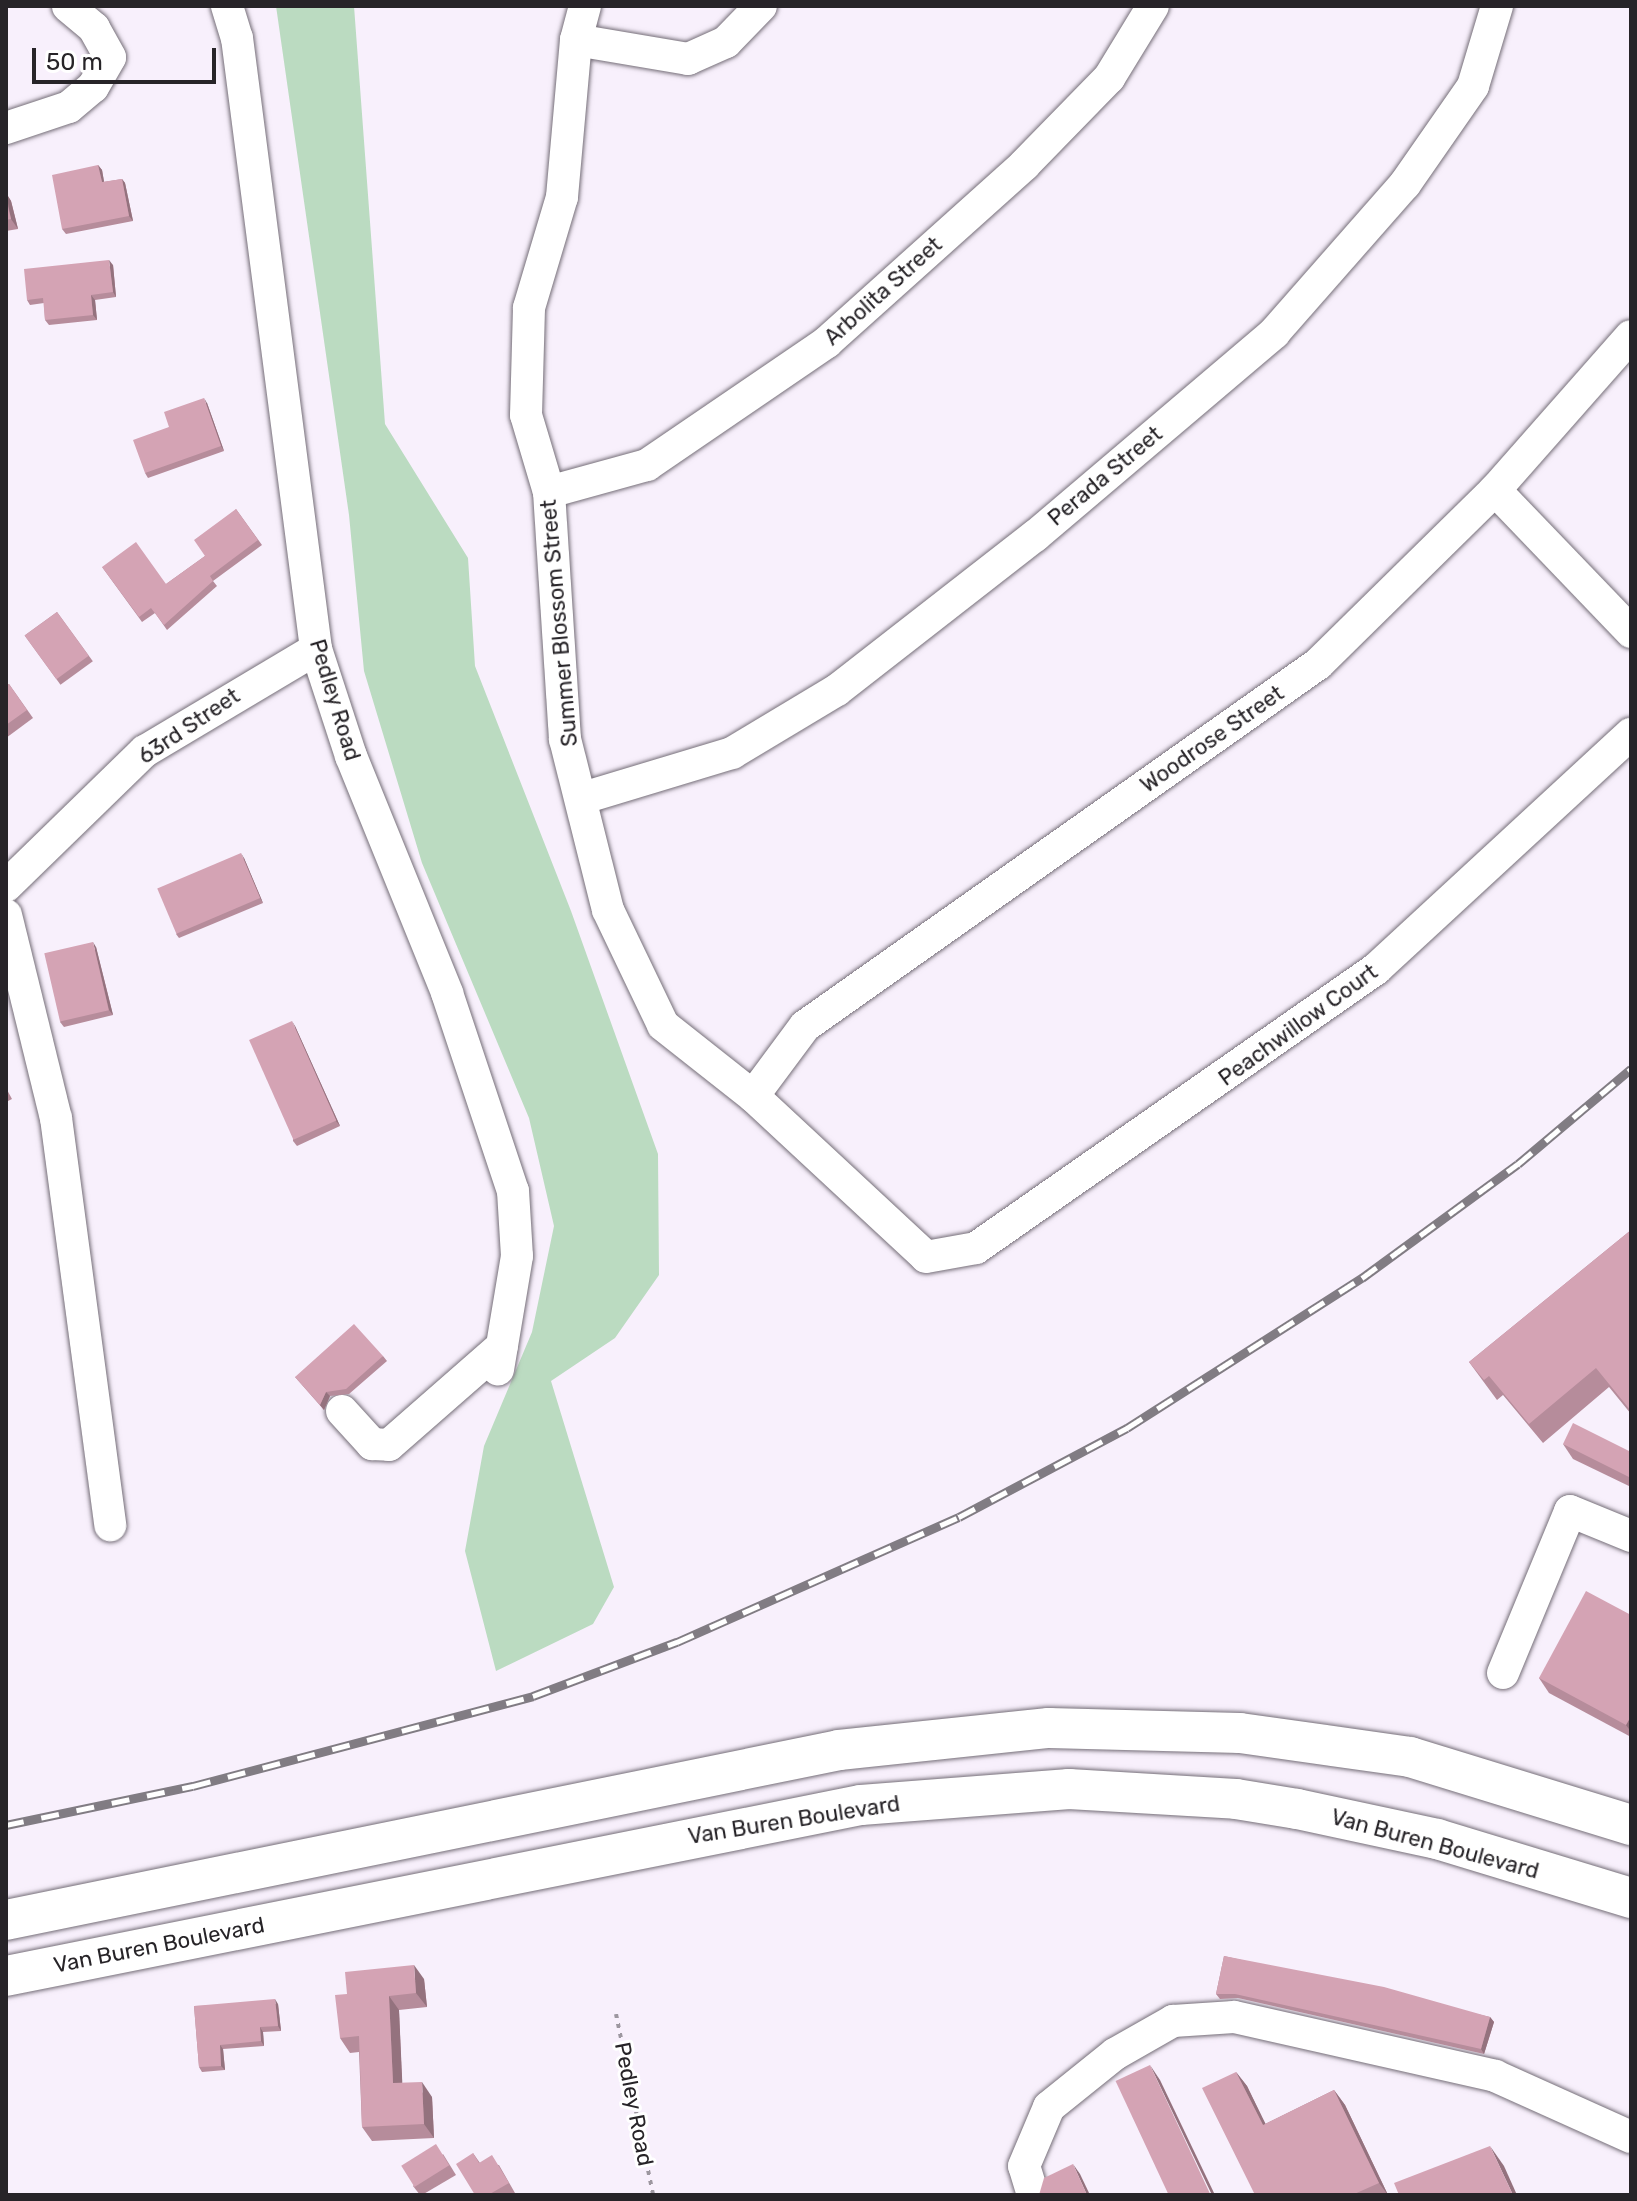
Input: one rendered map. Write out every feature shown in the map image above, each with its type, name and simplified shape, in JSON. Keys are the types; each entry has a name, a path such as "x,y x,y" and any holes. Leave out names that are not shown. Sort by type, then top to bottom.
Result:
{"main road":[{"path":"6,1920 839,1750 1049,1728 1240,1733 1410,1757 1631,1825"},
{"name":"Van Buren Boulevard","path":"6,1976 861,1805 1069,1789 1236,1799 1297,1809 1437,1839 1631,1898"}],"street":[{"path":"6,128 69,107 93,87 110,57 94,28 68,6"},
{"name":"Pedley Road","path":"227,6 237,38 316,649 351,756 452,1006 513,1191 517,1256 500,1358 389,1445 372,1444 342,1411"},
{"name":"Summer Blossom Street","path":"585,6 576,40 562,197 529,308 526,415 549,492 565,739 583,798 608,910 663,1025 753,1096 926,1257"},
{"path":"576,40 688,59 726,42 761,6"},
{"name":"Arbolita Street","path":"549,492 647,465 827,342 1024,165 1109,78 1153,6"},
{"name":"Perada Street","path":"583,798 732,753 837,690 1035,536 1274,333 1405,184 1473,86 1497,6"},
{"name":"Woodrose Street","path":"753,1096 805,1026 1318,664 1495,490 1631,336"},
{"path":"1495,490 1631,632"},
{"name":"63rd Street","path":"6,886 145,751 316,649"},
{"name":"Peachwillow Court","path":"926,1257 976,1248 1376,969 1631,734"},
{"path":"6,915 56,1118 110,1525"},
{"path":"1503,1673 1570,1511 1631,1536"},
{"path":"1033,2195 1024,2166 1049,2107 1115,2054 1173,2021 1234,2017 1495,2076 1631,2137"}],"path":[{"name":"Pedley Road","path":"616,2014 653,2195"}],"green space":[{"path":"276,6 354,6 385,424 468,558 475,666 571,911 658,1154 659,1275 615,1338 551,1381 614,1587 593,1624 496,1671 465,1551 484,1446 532,1332 554,1226 529,1118 422,863 364,671 349,515"}],"building":[{"path":"98,165 102,182 122,179 129,216 62,229 52,175"},
{"path":"6,199 11,219 6,220"},
{"path":"109,260 113,292 91,295 93,315 45,320 43,298 27,300 24,269"},
{"path":"204,398 221,446 145,473 133,440 169,427 164,412"},
{"path":"236,509 258,540 210,576 213,581 164,625 151,608 139,617 102,567 136,542 166,584 205,556 194,540"},
{"path":"57,612 89,656 56,679 25,636"},
{"path":"9,684 27,710 6,725 6,686"},
{"path":"241,853 260,898 176,934 157,889"},
{"path":"93,942 109,1010 60,1021 44,953"},
{"path":"292,1021 336,1121 293,1140 249,1040"},
{"path":"1631,1230 1631,1411 1596,1368 1529,1424 1489,1376 1484,1380 1469,1362"},
{"path":"354,1324 383,1356 346,1389 326,1392 320,1405 295,1377"},
{"path":"1573,1423 1631,1452 1631,1478 1563,1444"},
{"path":"1586,1591 1631,1615 1631,1716 1626,1725 1539,1678"},
{"path":"1224,1956 1384,1987 1490,2017 1481,2049 1235,1994 1216,1994"},
{"path":"414,1965 416,1993 389,1996 393,2083 422,2082 424,2124 362,2127 359,2036 340,2038 335,1995 347,1994 345,1972"},
{"path":"275,1999 278,2026 260,2027 261,2041 220,2045 221,2066 199,2067 194,2006"},
{"path":"1150,2065 1211,2195 1169,2195 1116,2081"},
{"path":"1236,2072 1263,2125 1334,2090 1379,2183 1352,2195 1255,2195 1202,2088"},
{"path":"436,2144 449,2165 414,2187 401,2166"},
{"path":"1490,2146 1513,2195 1399,2195 1394,2183"},
{"path":"473,2153 479,2163 492,2155 509,2183 488,2195 475,2195 456,2164"},
{"path":"1073,2164 1087,2195 1039,2195 1044,2178"}],"railway":[{"path":"6,1825 193,1786 533,1696 677,1642 959,1517 1127,1428 1362,1278 1518,1164 1631,1069"}]}
